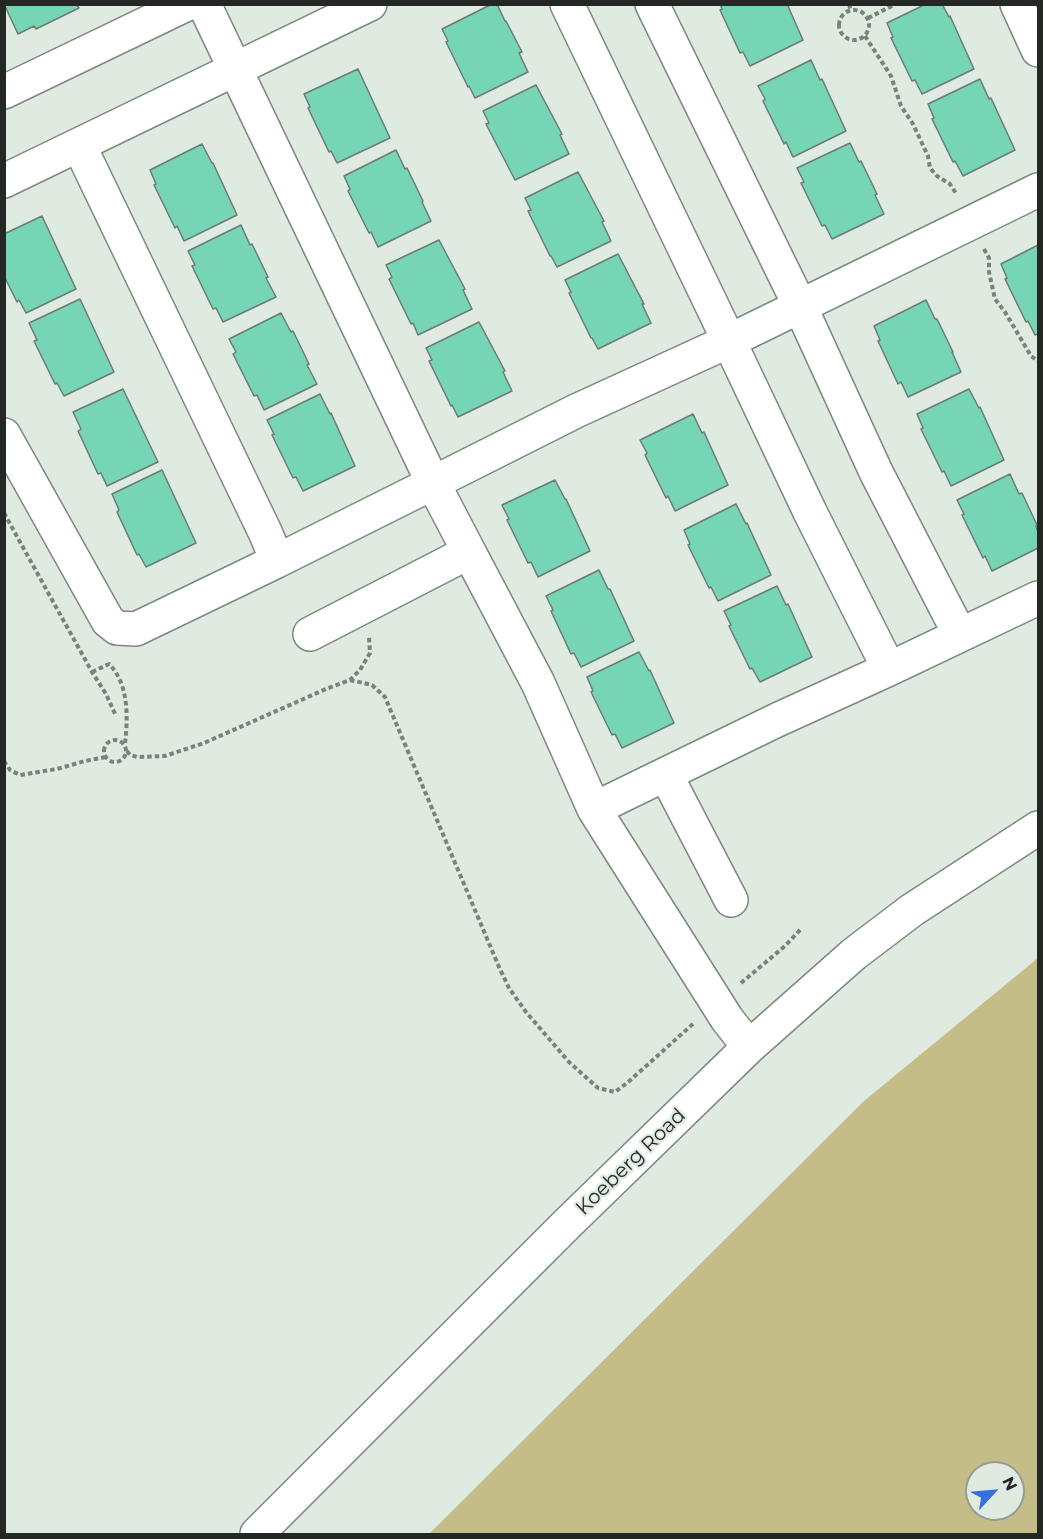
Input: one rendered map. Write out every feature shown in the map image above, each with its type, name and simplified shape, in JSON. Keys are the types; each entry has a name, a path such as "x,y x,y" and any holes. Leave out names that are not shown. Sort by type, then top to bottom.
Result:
{"street":[{"path":"4,92 187,4"},
{"path":"204,4 433,483 538,682 594,809 727,1019 749,1047"},
{"path":"4,181 370,4"},
{"path":"567,4 810,512 889,669"},
{"path":"652,4 800,306 876,472 960,635"},
{"path":"1017,4 1038,50"},
{"path":"79,145 277,561"},
{"path":"4,435 108,621 117,628 136,628 277,561 576,411 729,341 1038,190"},
{"path":"310,634 469,552"},
{"path":"594,809 777,720 1038,598"},
{"path":"666,775 731,900"},
{"name":"Koeberg Road","path":"256,1534 749,1047 854,954 912,910 1038,828"}],"path":[{"path":"849,4 850,11"},
{"path":"868,18 896,4"},
{"path":"850,11 862,12 868,18 870,25 864,38 857,41 848,39 841,33 839,24 842,17 850,11"},
{"path":"4,513 106,694 116,716"},
{"path":"92,672 109,663 117,672 124,692 127,724 125,744 130,755 165,756 204,743 350,680 360,670 370,653 369,637 357,610"},
{"path":"350,680 372,685 385,697 509,988 568,1062 598,1088 615,1092 627,1083 785,946 801,929"},
{"path":"125,744 119,740 112,740 106,744 104,750 106,757 112,762 119,762 127,751"},
{"path":"4,761 10,770 20,775 106,757"}],"shaded area":[{"path":"1038,958 1038,1534 429,1534 864,1101"}],"building":[{"path":"4,4 79,4 77,5 79,8 36,29 34,26 18,34"},
{"path":"492,4 497,4 506,21 522,52 519,53 528,72 475,98 446,42 448,41 442,29"},
{"path":"720,4 787,4 803,40 750,66 743,52 740,53 720,10 722,9"},
{"path":"926,4 942,4 950,16 974,69 922,94 915,80 912,81 891,38 893,37 887,23"},
{"path":"811,60 846,131 793,157 786,142 784,144 758,86"},
{"path":"358,69 390,138 337,163 331,151 329,152 308,108 310,107 304,94"},
{"path":"980,79 1015,150 963,176 955,161 953,162 932,119 934,118 928,104"},
{"path":"536,85 562,134 560,135 569,154 515,180 486,124 489,123 483,111"},
{"path":"850,143 877,194 875,195 884,214 832,239 825,225 822,226 801,183 804,182 797,168"},
{"path":"202,144 237,215 184,241 154,185 156,184 150,170"},
{"path":"396,150 405,169 407,168 431,221 378,247 348,191 350,189 344,176"},
{"path":"578,172 604,221 602,222 611,241 557,267 528,211 531,210 525,198"},
{"path":"42,216 76,289 26,313 19,300 17,302 4,276 4,234"},
{"path":"241,225 276,297 223,322 216,308 213,309 192,266 195,265 188,251"},
{"path":"439,240 465,289 463,290 472,309 418,335 389,279 392,277 386,265"},
{"path":"1038,245 1038,334 1035,335 1005,279 1007,278 1001,264"},
{"path":"618,254 644,304 642,304 651,323 598,349 569,293 571,292 565,280"},
{"path":"80,299 114,372 64,396 57,383 55,384 34,341 37,340 29,323"},
{"path":"926,300 961,372 908,397 901,382 898,384 878,341 880,340 874,326"},
{"path":"281,313 291,332 293,331 317,384 264,410 257,395 254,396 233,354 236,352 229,339"},
{"path":"479,322 505,371 503,372 512,391 458,417 429,361 432,360 426,348"},
{"path":"123,389 158,462 107,486 101,473 98,474 78,431 81,429 73,412"},
{"path":"969,389 980,407 1004,460 951,486 921,429 923,428 917,414"},
{"path":"320,394 355,466 303,491 296,477 293,478 267,420"},
{"path":"693,414 702,433 704,432 728,485 675,511 668,496 666,498 640,440"},
{"path":"162,470 196,543 146,567 139,554 137,555 117,512 119,510 112,494"},
{"path":"1010,474 1037,525 1038,548 992,571 985,556 983,558 957,500"},
{"path":"555,480 590,551 538,577 531,562 528,563 502,505"},
{"path":"736,504 771,575 718,601 688,545 690,544 684,530"},
{"path":"599,570 634,641 581,667 574,653 571,654 546,596"},
{"path":"777,586 786,605 788,604 812,657 760,682 752,668 750,669 724,611"},
{"path":"639,652 650,670 674,723 622,748 615,734 612,735 591,692 593,691 587,677"}]}
